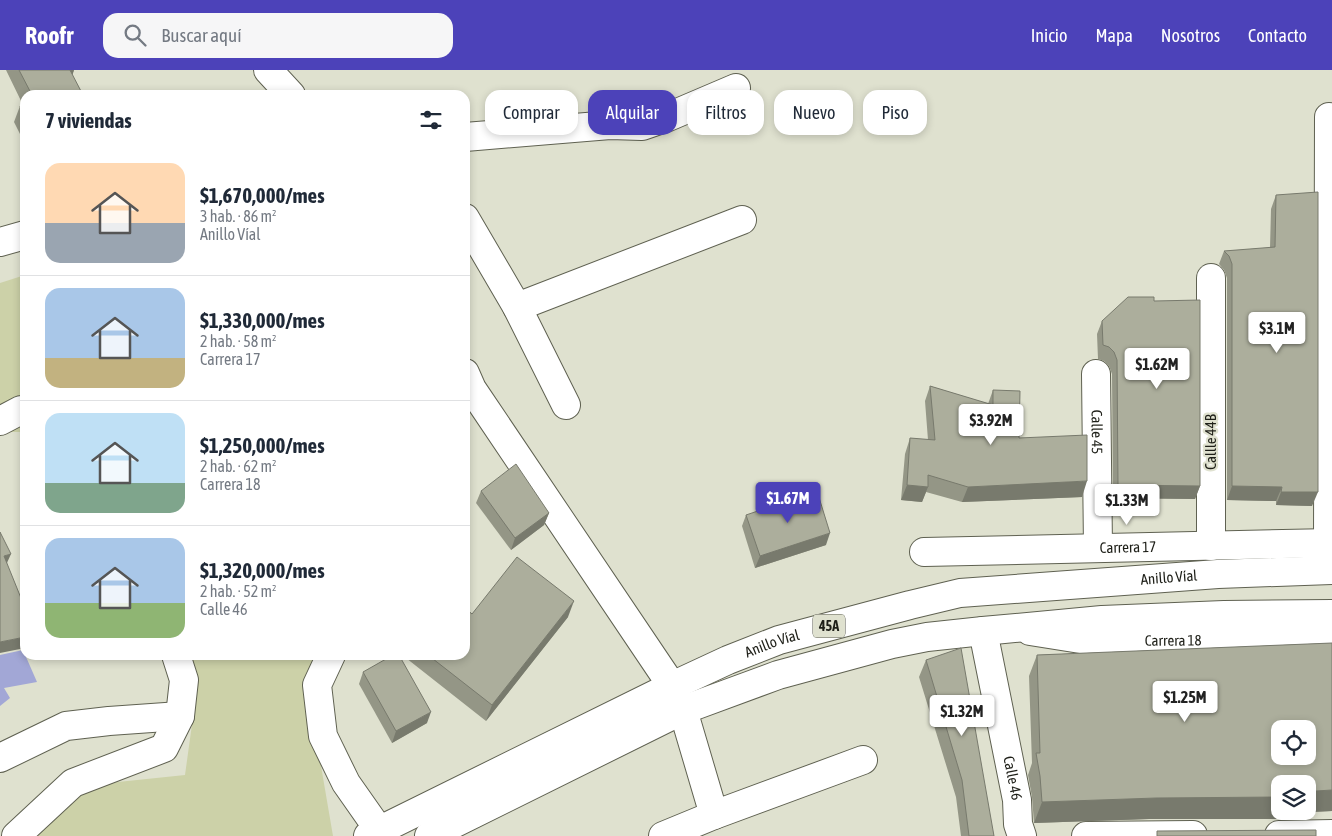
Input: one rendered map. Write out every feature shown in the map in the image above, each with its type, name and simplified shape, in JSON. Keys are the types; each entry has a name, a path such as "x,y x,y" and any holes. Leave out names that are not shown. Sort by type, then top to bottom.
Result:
{"main road":[{"path":"268,70 287,90"},
{"path":"470,138 610,125 642,126 736,88"},
{"path":"1329,117 1330,543"},
{"path":"517,307 742,220"},
{"path":"470,227 517,307 566,404"},
{"path":"0,242 20,236"},
{"name":"Callle 44B","path":"1211,278 1211,546"},
{"name":"Calle 45","path":"1096,374 1098,548"},
{"path":"470,384 678,698 714,815"},
{"path":"0,421 20,410"},
{"name":"Carrera 17","path":"924,552 1330,543"},
{"name":"Anillo Víal","path":"429,836 678,698 728,660 779,640 960,593 1218,574 1332,570"},
{"name":"Anillo Víal","path":"374,833 678,698 927,637 1102,620 1332,614"},
{"name":"Carrera 18","path":"1014,628 1093,642 1332,640"},
{"name":"Calle 46","path":"983,631 1017,800 1018,824 1022,836"},
{"path":"16,836 73,782 164,748 180,716 184,680 178,660"},
{"path":"329,660 317,685 324,736 346,783 374,833"},
{"path":"0,758 66,726 180,716"},
{"path":"663,836 862,760"},
{"path":"1253,835 1332,834"},
{"path":"1086,836 1214,835"}],"green space":[{"path":"20,277 20,432 0,432 0,283"},
{"path":"177,660 320,660 307,684 333,836 26,836 70,787 185,775 193,717"}],"water":[{"path":"20,651 20,660 27,660 37,682 4,688 10,698 0,706 0,655"}],"building":[{"path":"19,70 70,70 80,90 29,90"},
{"path":"1318,192 1318,492 1281,492 1282,487 1232,486 1232,264 1229,256 1224,251 1275,247 1276,195"},
{"path":"1128,297 1154,297 1154,301 1200,300 1200,486 1118,485 1117,360 1114,352 1109,347 1103,345 1102,321"},
{"path":"930,386 993,405 993,390 1020,391 1019,438 1087,435 1087,481 968,487 928,475 928,487 907,485 910,438 935,440"},
{"path":"516,464 549,513 515,538 481,491"},
{"path":"817,491 830,533 760,556 746,515"},
{"path":"0,532 11,554 4,556 20,596 20,638 0,642"},
{"path":"517,557 574,601 492,705 434,660 470,660 470,612 472,614"},
{"path":"1332,643 1332,790 1316,791 1316,775 1271,775 1271,797 1156,798 1042,802 1036,753 1040,753 1037,655"},
{"path":"961,648 994,836 969,836 962,780 926,660"},
{"path":"384,660 402,660 431,712 396,731 363,672"},
{"path":"1316,830 1316,836 1157,836 1157,831"}]}
